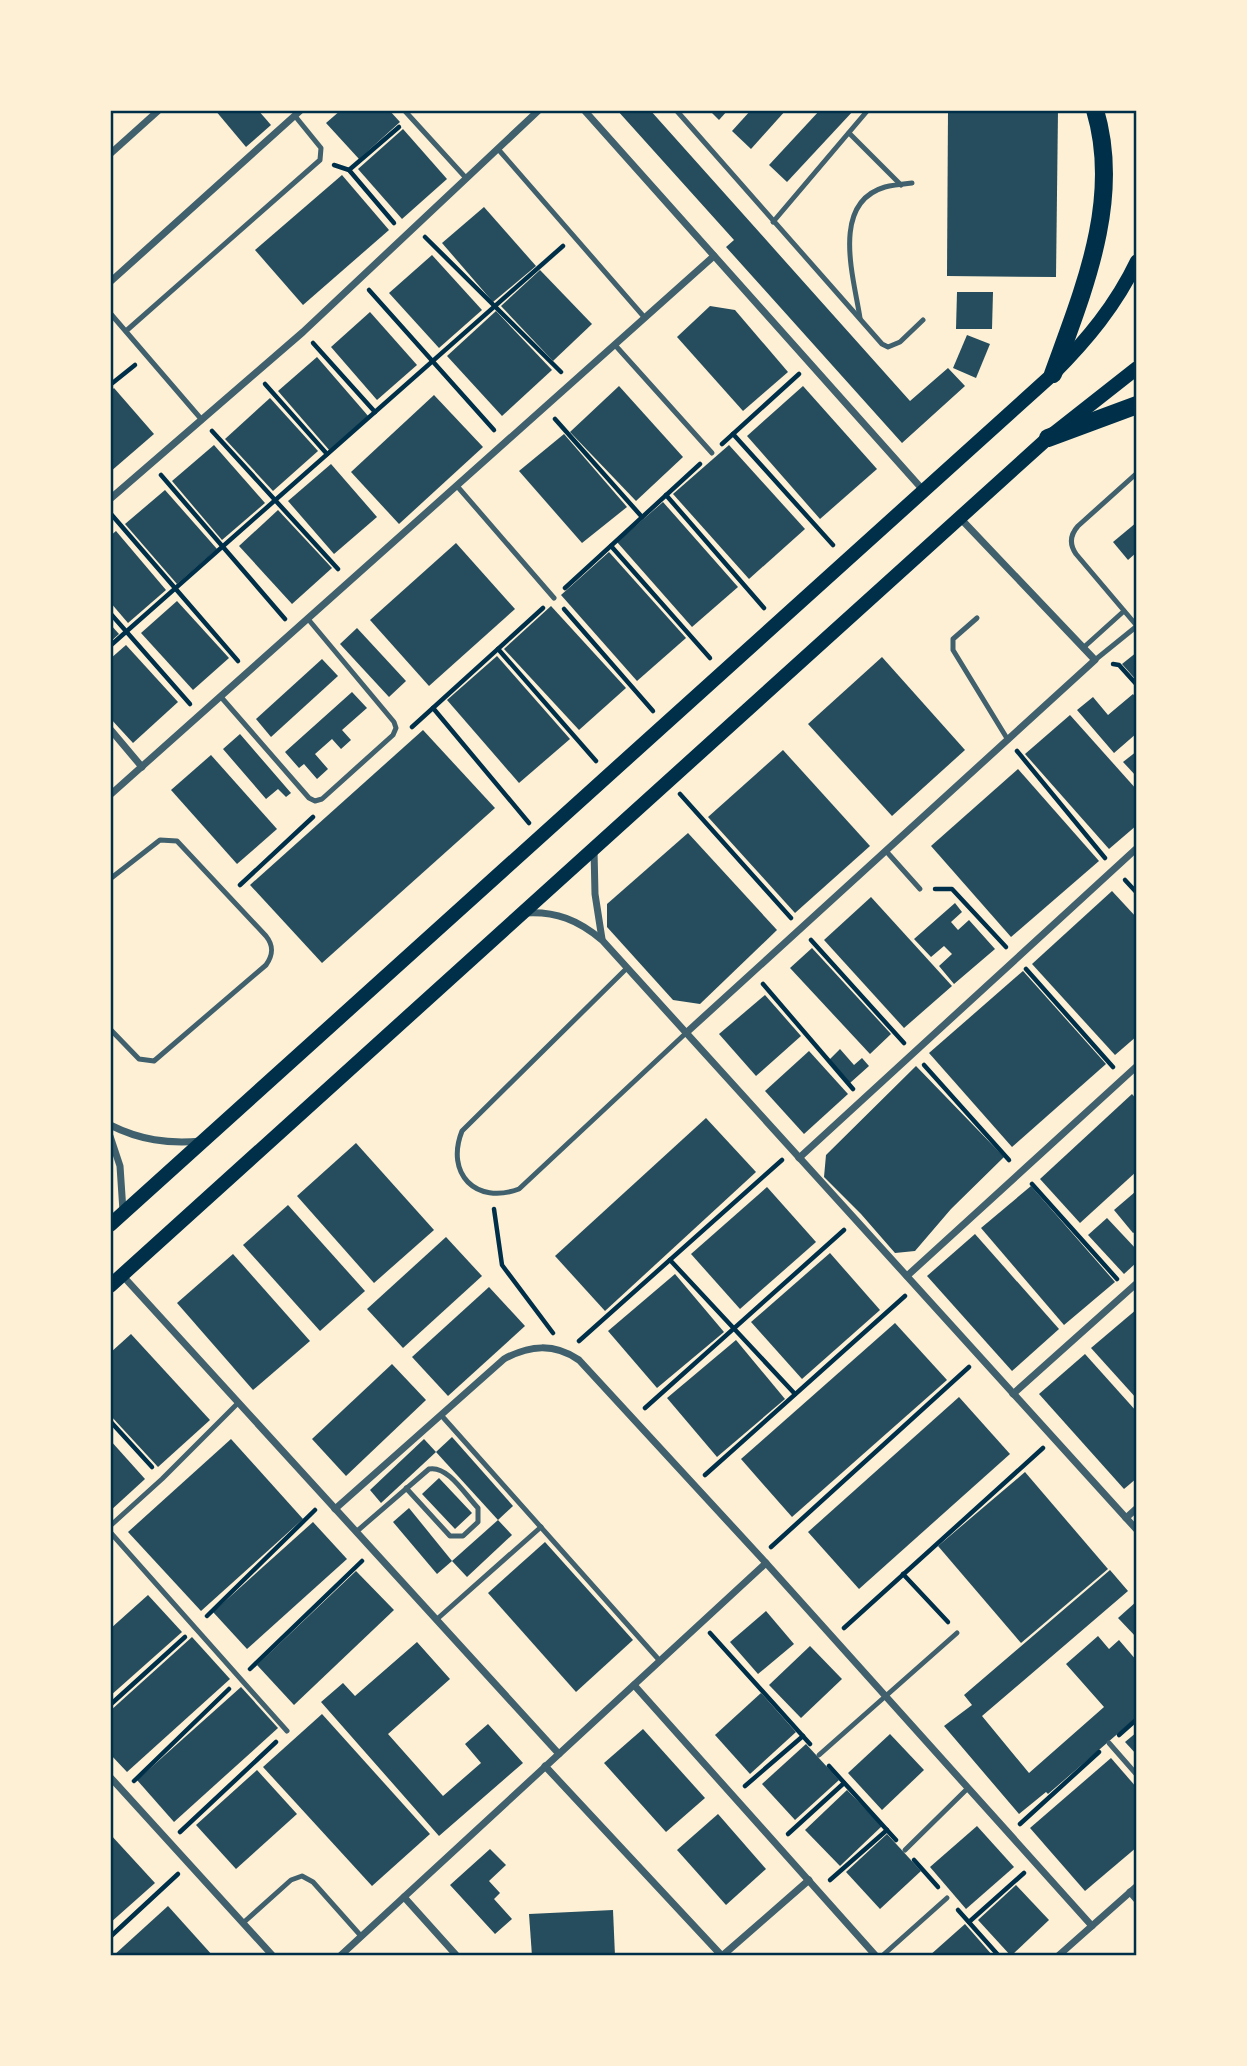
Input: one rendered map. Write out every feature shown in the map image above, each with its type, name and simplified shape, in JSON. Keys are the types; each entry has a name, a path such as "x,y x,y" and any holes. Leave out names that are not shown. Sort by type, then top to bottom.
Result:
{"main road":[{"path":"1053,374 1087,281 1100,227 1104,172 1095,110"},
{"path":"110,1226 1053,374 1081,346 1106,315 1137,261"},
{"path":"110,1286 1048,438 1137,368"},
{"path":"1048,438 1137,405"}],"street":[{"path":"110,154 159,110"},
{"path":"110,499 303,332 538,110"},
{"path":"584,110 924,491"},
{"path":"110,282 298,113"},
{"path":"110,795 714,256"},
{"path":"686,1033 1095,660 959,518"},
{"path":"110,729 142,767"},
{"path":"594,848 594,894 602,940"},
{"path":"799,1158 1137,848"},
{"path":"523,913 544,912 566,916 585,926 602,940 1137,1530"},
{"path":"907,1276 1137,1066"},
{"path":"110,1125 152,1140 179,1143 205,1140"},
{"path":"110,1136 120,1166 123,1214"},
{"path":"122,1275 559,1754"},
{"path":"1013,1394 1137,1283"},
{"path":"335,1509 504,1359 534,1347 551,1347 567,1352 579,1360 763,1560 1092,1926"},
{"path":"1126,1518 1137,1508"},
{"path":"340,1956 660,1661 763,1560"},
{"path":"634,1685 879,1956"},
{"path":"545,1766 722,1956 809,1880"},
{"path":"110,1777 273,1956"},
{"path":"1058,1956 1137,1886"},
{"path":"1130,1892 1137,1900"},
{"path":"404,1897 452,1954"}],"lane":[{"path":"404,110 466,178"},
{"path":"676,110 882,344 888,347 900,342 923,320"},
{"path":"774,222 869,110"},
{"path":"126,331 320,160 321,148 298,113"},
{"path":"849,133 901,185"},
{"path":"498,149 645,318"},
{"path":"860,320 849,242 852,219 864,199 874,191 912,183"},
{"path":"110,313 202,420"},
{"path":"615,345 712,453"},
{"path":"1095,660 1137,626 1076,554 1070,542 1074,530 1137,473"},
{"path":"457,486 554,598"},
{"path":"1083,648 1125,611"},
{"path":"977,618 953,639 953,650 1008,740"},
{"path":"221,697 315,801 322,799 394,735 394,722 308,619"},
{"path":"110,1029 139,1059 154,1060 271,959 271,943 177,841 169,839 153,845 111,878"},
{"path":"886,851 920,889"},
{"path":"627,968 462,1131 456,1158 460,1171 468,1182 479,1190 492,1194 506,1194 519,1189 686,1033"},
{"path":"110,1526 162,1479 238,1403"},
{"path":"441,1415 660,1661"},
{"path":"356,1532 406,1488 429,1469 442,1470 478,1508 478,1522 463,1536 450,1536 406,1488"},
{"path":"436,1620 541,1527"},
{"path":"110,1532 287,1731"},
{"path":"819,1755 957,1633"},
{"path":"1110,1744 1137,1775"},
{"path":"905,1850 968,1788"},
{"path":"243,1923 291,1880 302,1876 313,1882 361,1936"},
{"path":"879,1956 947,1898"}],"path":[{"path":"349,170 411,118"},
{"path":"320,160 349,170 405,236"},
{"path":"415,227 572,383"},
{"path":"110,646 574,236"},
{"path":"360,279 505,443"},
{"path":"303,332 375,412"},
{"path":"110,385 146,355"},
{"path":"394,735 404,735 810,363"},
{"path":"255,373 327,454"},
{"path":"545,408 642,517"},
{"path":"202,420 350,582"},
{"path":"733,434 847,560"},
{"path":"151,463 295,631"},
{"path":"666,495 777,623"},
{"path":"110,513 248,672"},
{"path":"611,546 722,673"},
{"path":"554,598 665,725"},
{"path":"110,613 200,715"},
{"path":"498,649 609,775"},
{"path":"1095,660 1119,665 1137,685"},
{"path":"433,708 541,837"},
{"path":"1008,740 1137,893"},
{"path":"229,895 316,815 322,799"},
{"path":"920,889 952,889 1124,1078"},
{"path":"753,972 862,1100"},
{"path":"492,1194 502,1265 567,1352 792,1151"},
{"path":"633,1419 855,1220"},
{"path":"670,1260 795,1394"},
{"path":"694,1485 916,1286"},
{"path":"763,1560 980,1357"},
{"path":"110,1421 162,1479"},
{"path":"833,1637 1054,1438"},
{"path":"110,1705 195,1628 326,1499"},
{"path":"903,1574 957,1633"},
{"path":"701,1622 999,1956"},
{"path":"1009,1834 1137,1719"},
{"path":"169,1842 287,1731"},
{"path":"733,1796 803,1736"},
{"path":"777,1845 844,1783"},
{"path":"818,1891 887,1829"},
{"path":"969,1922 1035,1863"},
{"path":"110,1937 189,1864"}],"building":[{"path":"215,110 258,110 271,125 246,147"},
{"path":"341,110 389,110 400,122 359,159 326,123"},
{"path":"617,110 650,110 910,401 948,368 965,386 902,443 726,247 734,240"},
{"path":"709,110 728,110 719,120"},
{"path":"751,110 786,110 751,149 732,131"},
{"path":"820,110 854,110 787,182 769,165"},
{"path":"948,110 1058,110 1056,277 947,276"},
{"path":"403,129 447,179 402,219 358,169"},
{"path":"342,175 389,230 303,305 255,250"},
{"path":"484,207 536,266 493,302 442,243"},
{"path":"432,255 482,310 439,348 389,293"},
{"path":"540,270 592,324 553,361 501,306"},
{"path":"957,292 993,292 992,329 956,329"},
{"path":"710,306 735,310 788,372 743,411 677,337"},
{"path":"496,311 552,370 502,416 447,356"},
{"path":"370,312 417,365 377,400 331,347"},
{"path":"967,335 990,344 976,378 953,368"},
{"path":"317,357 369,417 330,451 278,391"},
{"path":"619,386 683,457 636,501 570,432"},
{"path":"803,386 877,469 820,519 747,436"},
{"path":"114,388 154,434 110,472 110,392"},
{"path":"434,395 483,447 399,524 351,472"},
{"path":"270,398 318,451 273,491 225,439"},
{"path":"564,434 627,507 582,543 519,471"},
{"path":"214,445 265,503 222,540 172,481"},
{"path":"729,445 805,529 749,579 673,494"},
{"path":"331,464 377,517 334,554 288,501"},
{"path":"165,490 217,549 177,584 125,524"},
{"path":"663,502 738,587 692,627 617,542"},
{"path":"278,510 332,568 292,604 239,546"},
{"path":"1137,522 1137,552 1128,560 1113,542"},
{"path":"116,531 166,590 128,623 110,602 110,536"},
{"path":"456,543 515,609 429,686 370,620"},
{"path":"609,552 686,638 637,681 561,595"},
{"path":"177,601 229,658 193,690 141,633"},
{"path":"551,606 626,688 579,730 504,649"},
{"path":"110,624 119,634 110,642"},
{"path":"357,628 406,681 389,697 340,644"},
{"path":"126,645 178,702 133,743 110,718 110,659"},
{"path":"1137,652 1137,681 1122,664"},
{"path":"497,656 570,739 519,783 447,700"},
{"path":"882,657 965,750 892,816 808,724"},
{"path":"322,659 338,676 271,737 256,719"},
{"path":"352,692 367,708 342,730 351,740 341,749 332,739 315,754 328,769 317,779 304,764 299,768 285,752"},
{"path":"1133,694 1137,699 1137,733 1114,753 1077,710 1093,697 1108,715"},
{"path":"1070,715 1137,790 1137,825 1109,849 1025,754"},
{"path":"423,730 495,808 322,963 250,885"},
{"path":"240,734 291,793 286,797 278,789 266,799 223,749"},
{"path":"783,750 870,846 795,913 708,817"},
{"path":"1137,751 1137,777 1123,762"},
{"path":"211,755 277,829 237,864 171,790"},
{"path":"1018,769 1099,861 1011,937 931,846"},
{"path":"688,833 777,930 700,1004 673,1000 607,927 607,904"},
{"path":"1112,891 1137,918 1137,1036 1115,1055 1032,964"},
{"path":"871,897 952,986 904,1028 824,940"},
{"path":"955,903 962,912 951,922 958,930 969,920 995,949 954,984 939,966 952,954 944,946 931,957 914,939"},
{"path":"812,948 891,1034 870,1054 790,968"},
{"path":"1023,971 1106,1064 1012,1147 929,1053"},
{"path":"765,995 801,1036 756,1076 719,1034"},
{"path":"840,1049 854,1065 862,1058 869,1066 850,1083 829,1060"},
{"path":"809,1051 848,1094 804,1134 765,1091"},
{"path":"916,1066 1004,1157 951,1209 915,1251 895,1253 824,1177 826,1155"},
{"path":"1132,1094 1137,1100 1137,1171 1080,1223 1040,1179"},
{"path":"706,1118 756,1172 605,1311 555,1256"},
{"path":"356,1143 434,1230 374,1283 297,1196"},
{"path":"1031,1186 1115,1282 1064,1325 981,1228"},
{"path":"767,1187 816,1242 740,1309 691,1254"},
{"path":"1135,1192 1137,1231 1133,1233 1114,1210"},
{"path":"288,1205 365,1291 320,1331 243,1245"},
{"path":"1107,1218 1137,1250 1137,1262 1124,1274 1088,1235"},
{"path":"975,1234 1059,1329 1012,1371 927,1276"},
{"path":"446,1237 482,1276 403,1348 367,1309"},
{"path":"830,1253 880,1310 802,1379 751,1322"},
{"path":"233,1254 310,1341 253,1390 177,1303"},
{"path":"675,1274 724,1332 657,1388 608,1331"},
{"path":"489,1287 525,1326 448,1396 412,1357"},
{"path":"1137,1309 1137,1399 1091,1348"},
{"path":"895,1323 947,1380 792,1517 741,1459"},
{"path":"131,1334 210,1420 158,1467 110,1415 110,1353"},
{"path":"736,1340 785,1399 717,1457 667,1398"},
{"path":"1085,1354 1137,1412 1137,1478 1124,1489 1039,1394"},
{"path":"392,1364 426,1400 346,1476 312,1439"},
{"path":"959,1397 1010,1454 859,1589 808,1532"},
{"path":"452,1437 513,1506 498,1520 436,1452"},
{"path":"231,1439 303,1519 201,1611 128,1532"},
{"path":"424,1439 436,1452 381,1503 370,1490"},
{"path":"110,1440 145,1479 110,1511"},
{"path":"1025,1472 1108,1569 1021,1643 938,1546"},
{"path":"439,1478 472,1513 455,1529 422,1494"},
{"path":"409,1508 452,1561 437,1574 393,1522"},
{"path":"498,1520 512,1535 467,1577 452,1561"},
{"path":"313,1522 347,1559 247,1649 213,1612"},
{"path":"545,1542 633,1640 576,1692 488,1593"},
{"path":"1110,1570 1128,1591 982,1716 1029,1773 1104,1707 1066,1664 1098,1636 1109,1649 1119,1640 1137,1661 1137,1717 1048,1794 1046,1792 1019,1814 944,1726 972,1705 964,1695"},
{"path":"356,1571 394,1610 294,1705 257,1665"},
{"path":"148,1595 182,1632 110,1696 110,1629"},
{"path":"1137,1601 1137,1638 1118,1618"},
{"path":"766,1611 794,1644 758,1674 730,1642"},
{"path":"192,1637 230,1679 127,1772 110,1754 110,1711"},
{"path":"417,1642 450,1679 388,1734 443,1796 481,1763 465,1744 488,1724 523,1763 439,1836 321,1702 343,1683 355,1696"},
{"path":"810,1646 842,1679 801,1718 769,1685"},
{"path":"241,1687 278,1728 174,1822 137,1780"},
{"path":"761,1693 796,1732 750,1774 715,1735"},
{"path":"322,1714 430,1834 372,1886 263,1767"},
{"path":"643,1729 705,1798 666,1832 604,1763"},
{"path":"1137,1732 1137,1755 1125,1742"},
{"path":"890,1734 924,1770 882,1810 848,1773"},
{"path":"806,1744 839,1780 795,1820 762,1784"},
{"path":"1111,1758 1137,1788 1137,1847 1085,1891 1030,1828"},
{"path":"257,1770 297,1814 236,1869 196,1825"},
{"path":"847,1790 882,1826 840,1866 805,1830"},
{"path":"718,1814 766,1869 726,1905 677,1850"},
{"path":"977,1826 1014,1867 966,1909 930,1867"},
{"path":"110,1834 155,1883 110,1923"},
{"path":"887,1834 921,1871 880,1909 846,1872"},
{"path":"490,1849 506,1865 489,1881 500,1893 494,1899 512,1919 495,1934 450,1885"},
{"path":"1016,1885 1049,1920 1011,1956 978,1920"},
{"path":"168,1906 213,1956 113,1956"},
{"path":"613,1910 615,1956 532,1956 529,1914"},
{"path":"965,1924 993,1956 929,1956"}]}
